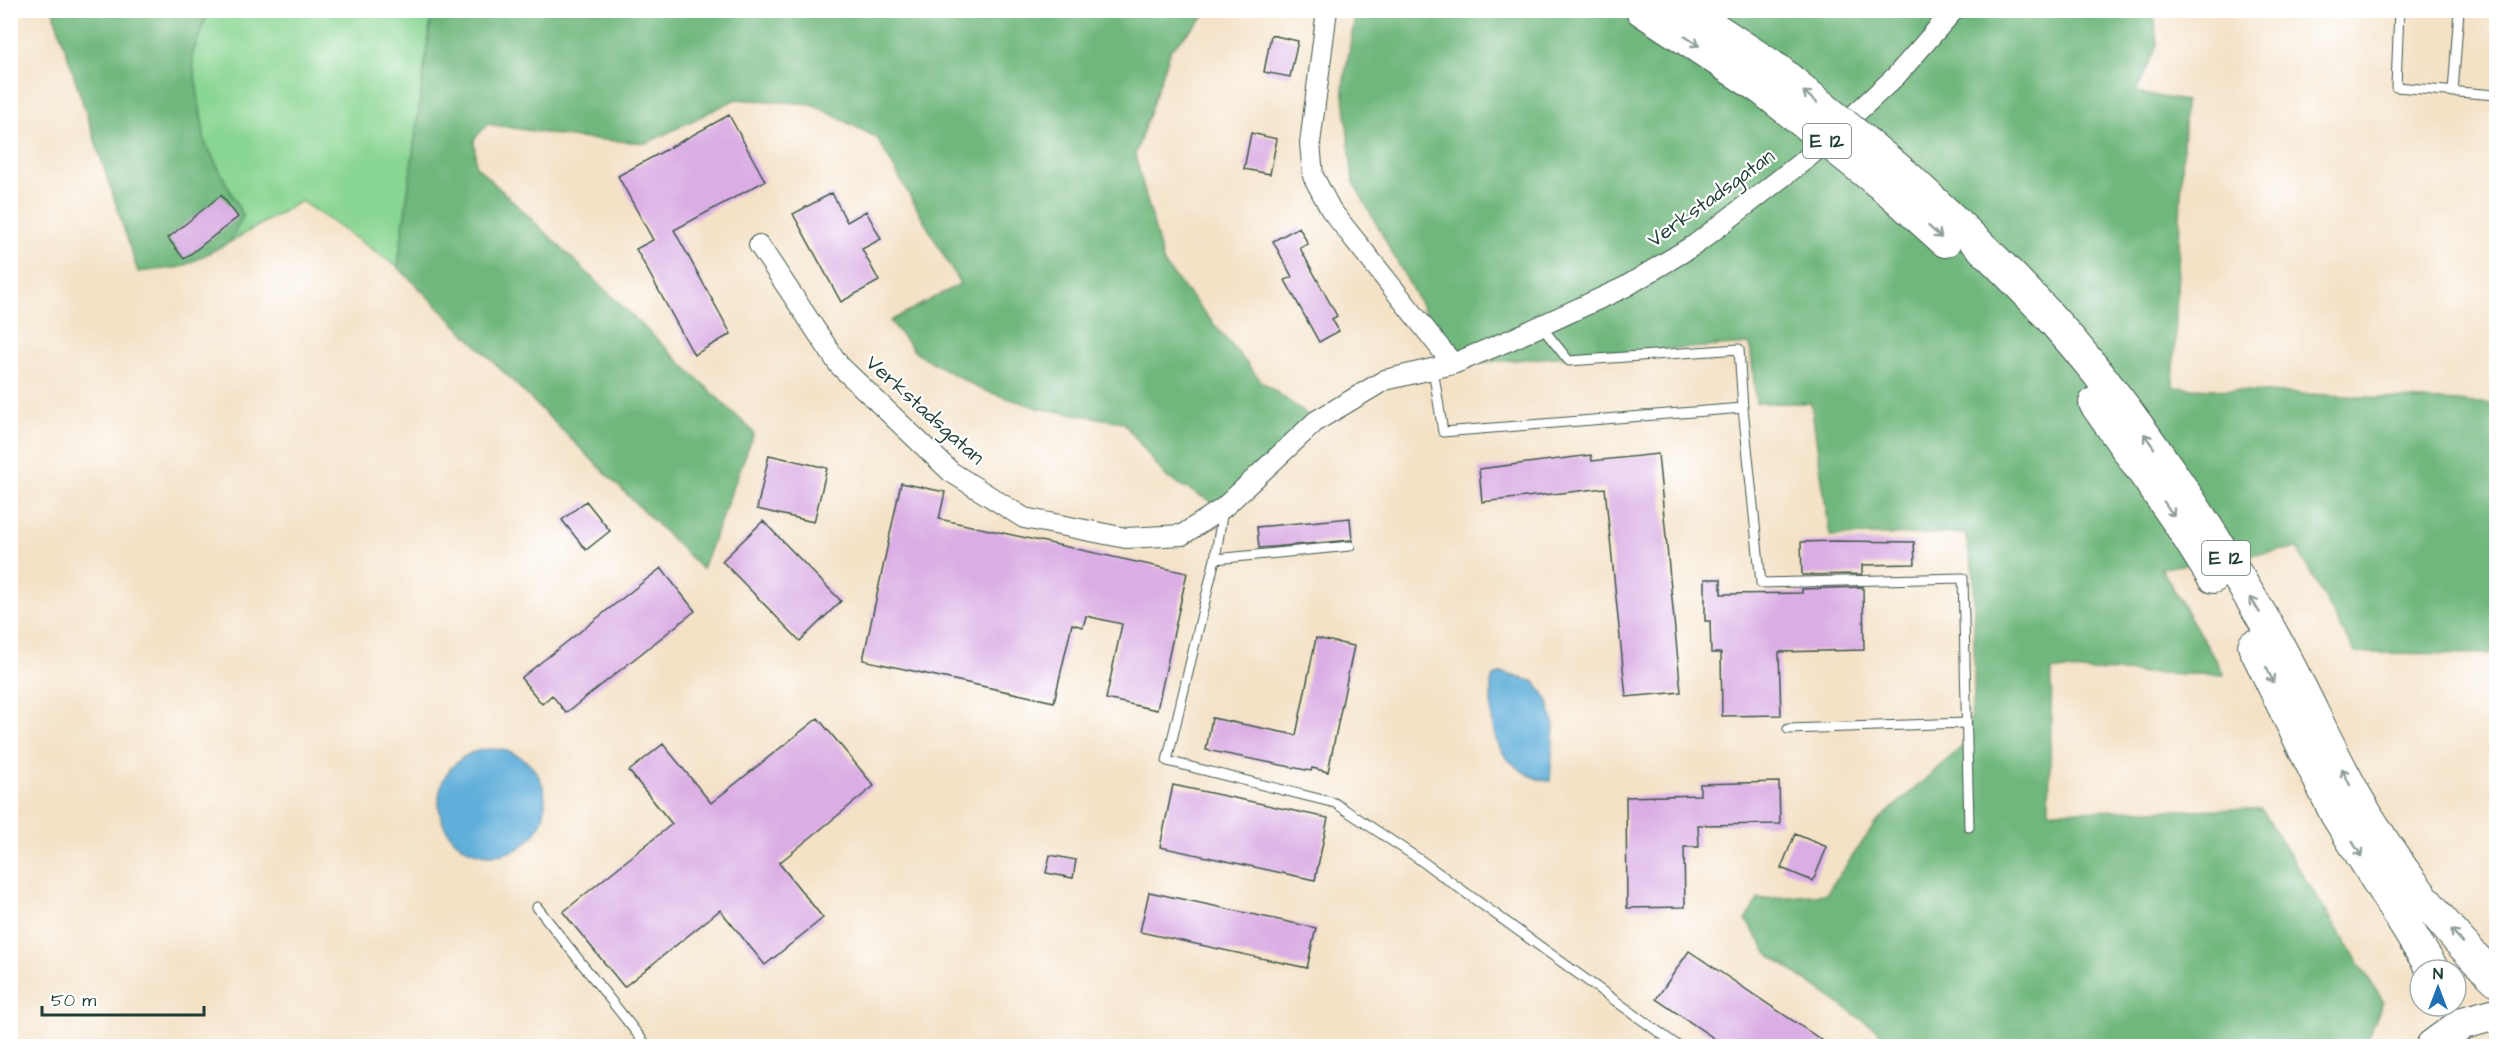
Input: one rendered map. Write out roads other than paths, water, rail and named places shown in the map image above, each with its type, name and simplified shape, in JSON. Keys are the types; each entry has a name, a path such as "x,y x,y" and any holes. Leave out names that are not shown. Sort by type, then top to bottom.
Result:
{"highway":[{"name":"E 12","path":"1642,10 1770,80"},
{"name":"E 12","path":"1687,10 1898,184 1979,244 2072,341 2144,433 2193,503 2267,624 2354,793 2384,844 2413,885 2496,979"},
{"name":"E 12","path":"1898,184 2045,343 2097,406 2178,520 2256,649 2336,814 2426,958"},
{"path":"2432,1047 2463,1023 2496,1014"},
{"path":"2432,1047 2438,1018"}],"street":[{"path":"1326,10 1310,143 1313,176 1331,210 1454,364"},
{"name":"Verkstadsgatan","path":"759,245 839,365 951,472 1024,518 1126,538 1182,535 1223,508 1316,422 1385,380 1454,364 1542,326 1625,287 1696,244 1811,155 1896,76 1954,10"}],"lane":[{"path":"2398,10 2396,87 2496,95"},
{"path":"2453,92 2459,10"},
{"path":"1542,326 1569,361 1739,350 1761,583 1963,578 1969,827"},
{"path":"1433,369 1443,432 1743,408"},
{"path":"1223,508 1215,560 1167,761 1335,803 1419,859 1677,1047"},
{"path":"1215,560 1350,546"},
{"path":"1788,729 1966,723"},
{"path":"537,907 647,1047"}],"water":[{"path":"1502,673 1535,682 1548,701 1554,726 1550,781 1524,772 1512,763 1498,744 1492,722 1491,683 1494,676"},
{"path":"492,749 512,753 530,764 541,782 545,802 541,822 530,840 512,851 492,855 472,851 454,840 443,822 439,802 443,782 454,764 472,753"}]}
